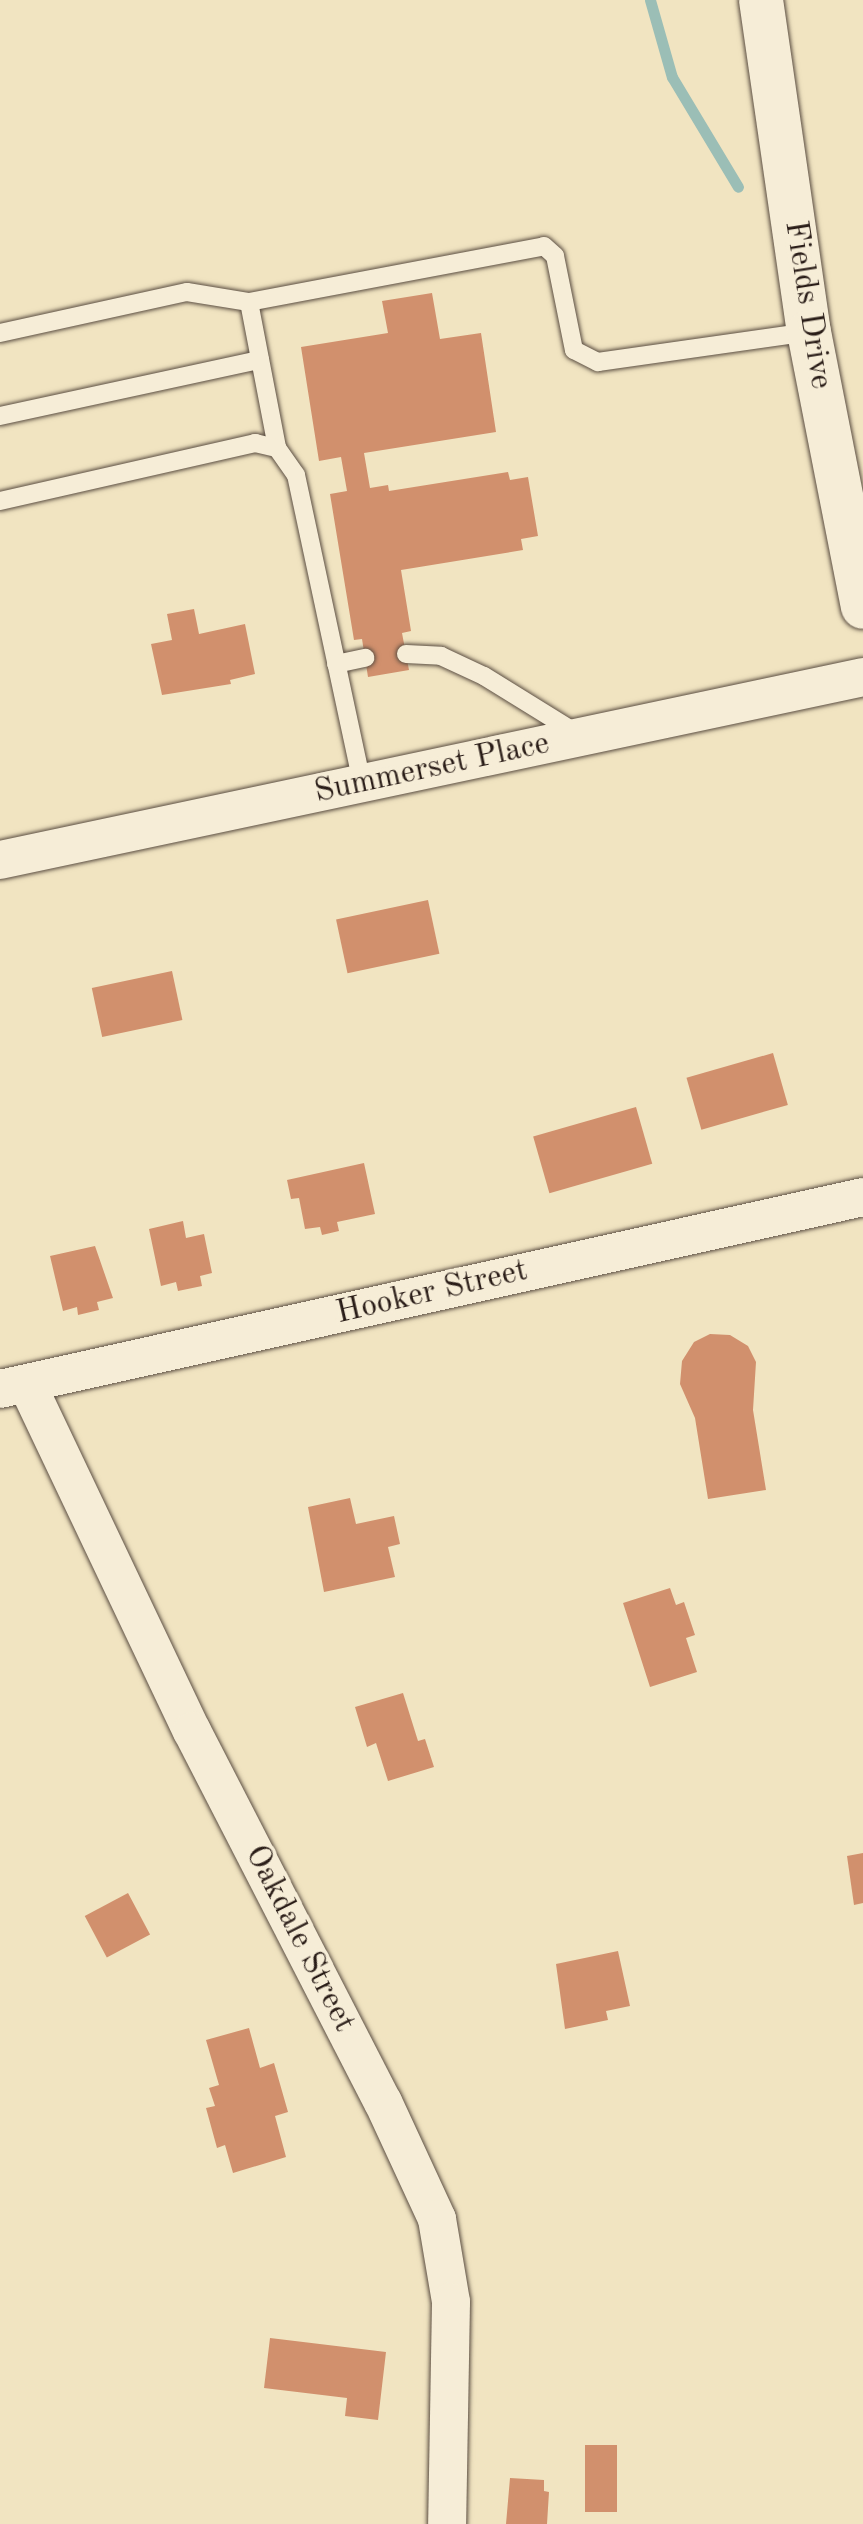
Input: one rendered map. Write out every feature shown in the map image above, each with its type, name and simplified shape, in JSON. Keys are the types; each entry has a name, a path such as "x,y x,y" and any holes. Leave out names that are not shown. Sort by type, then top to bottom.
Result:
{"street":[{"name":"Fields Drive","path":"761,0 809,332 863,607"},
{"name":"Summerset Place","path":"0,860 863,677"},
{"name":"Hooker Street","path":"14,1387 863,1197"},
{"name":"Oakdale Street","path":"14,1387 383,2102 437,2219 451,2302 447,2524"}],"lane":[{"path":"0,333 187,292 249,302 544,246 555,256 574,350 598,362 809,332"},
{"path":"249,302 277,448 296,475 362,784"},
{"path":"0,416 260,360"},
{"path":"0,501 255,443 277,448"},
{"path":"406,654 441,656 484,676 581,737"},
{"path":"336,664 365,658"}],"building":[{"path":"432,293 440,339 481,333 496,432 364,453 370,488 388,485 389,491 508,472 510,480 528,477 538,536 521,539 523,550 401,570 411,631 402,633 409,670 368,677 362,639 354,640 330,494 347,491 341,457 319,461 301,347 388,333 382,301"},
{"path":"194,609 199,634 245,624 255,674 230,680 231,684 162,695 151,644 172,640 167,614"},
{"path":"428,900 439,954 347,973 336,920"},
{"path":"172,971 182,1020 102,1037 92,988"},
{"path":"773,1053 788,1105 701,1130 686,1078"},
{"path":"636,1107 652,1164 549,1193 533,1136"},
{"path":"364,1163 375,1214 337,1222 339,1231 322,1235 320,1227 305,1229 299,1198 291,1199 287,1180"},
{"path":"183,1221 186,1238 204,1234 212,1273 200,1276 202,1286 178,1291 176,1282 161,1286 149,1229"},
{"path":"95,1246 113,1298 97,1302 99,1310 78,1315 77,1307 63,1311 50,1256"},
{"path":"710,1334 730,1335 748,1346 756,1362 753,1410 766,1490 708,1499 695,1418 680,1384 682,1361 694,1342"},
{"path":"350,1498 356,1524 394,1516 400,1544 388,1547 395,1577 324,1592 308,1507"},
{"path":"670,1588 676,1605 684,1602 695,1635 686,1638 697,1672 650,1687 623,1603"},
{"path":"403,1693 418,1741 425,1739 434,1767 388,1781 376,1743 367,1747 355,1707"},
{"path":"863,1853 863,1903 854,1905 847,1856"},
{"path":"128,1893 150,1934 107,1958 85,1916"},
{"path":"618,1951 630,2006 606,2011 608,2020 565,2029 556,1964"},
{"path":"249,2028 260,2068 274,2063 288,2112 275,2116 286,2157 233,2173 225,2145 217,2148 206,2108 215,2106 209,2088 219,2085 206,2040"},
{"path":"270,2338 386,2352 378,2420 345,2416 347,2398 264,2388"},
{"path":"585,2445 617,2445 617,2512 585,2512"},
{"path":"510,2478 544,2480 544,2491 549,2492 547,2524 506,2524"}],"waterway":[{"path":"650,0 672,77 738,187"}]}
